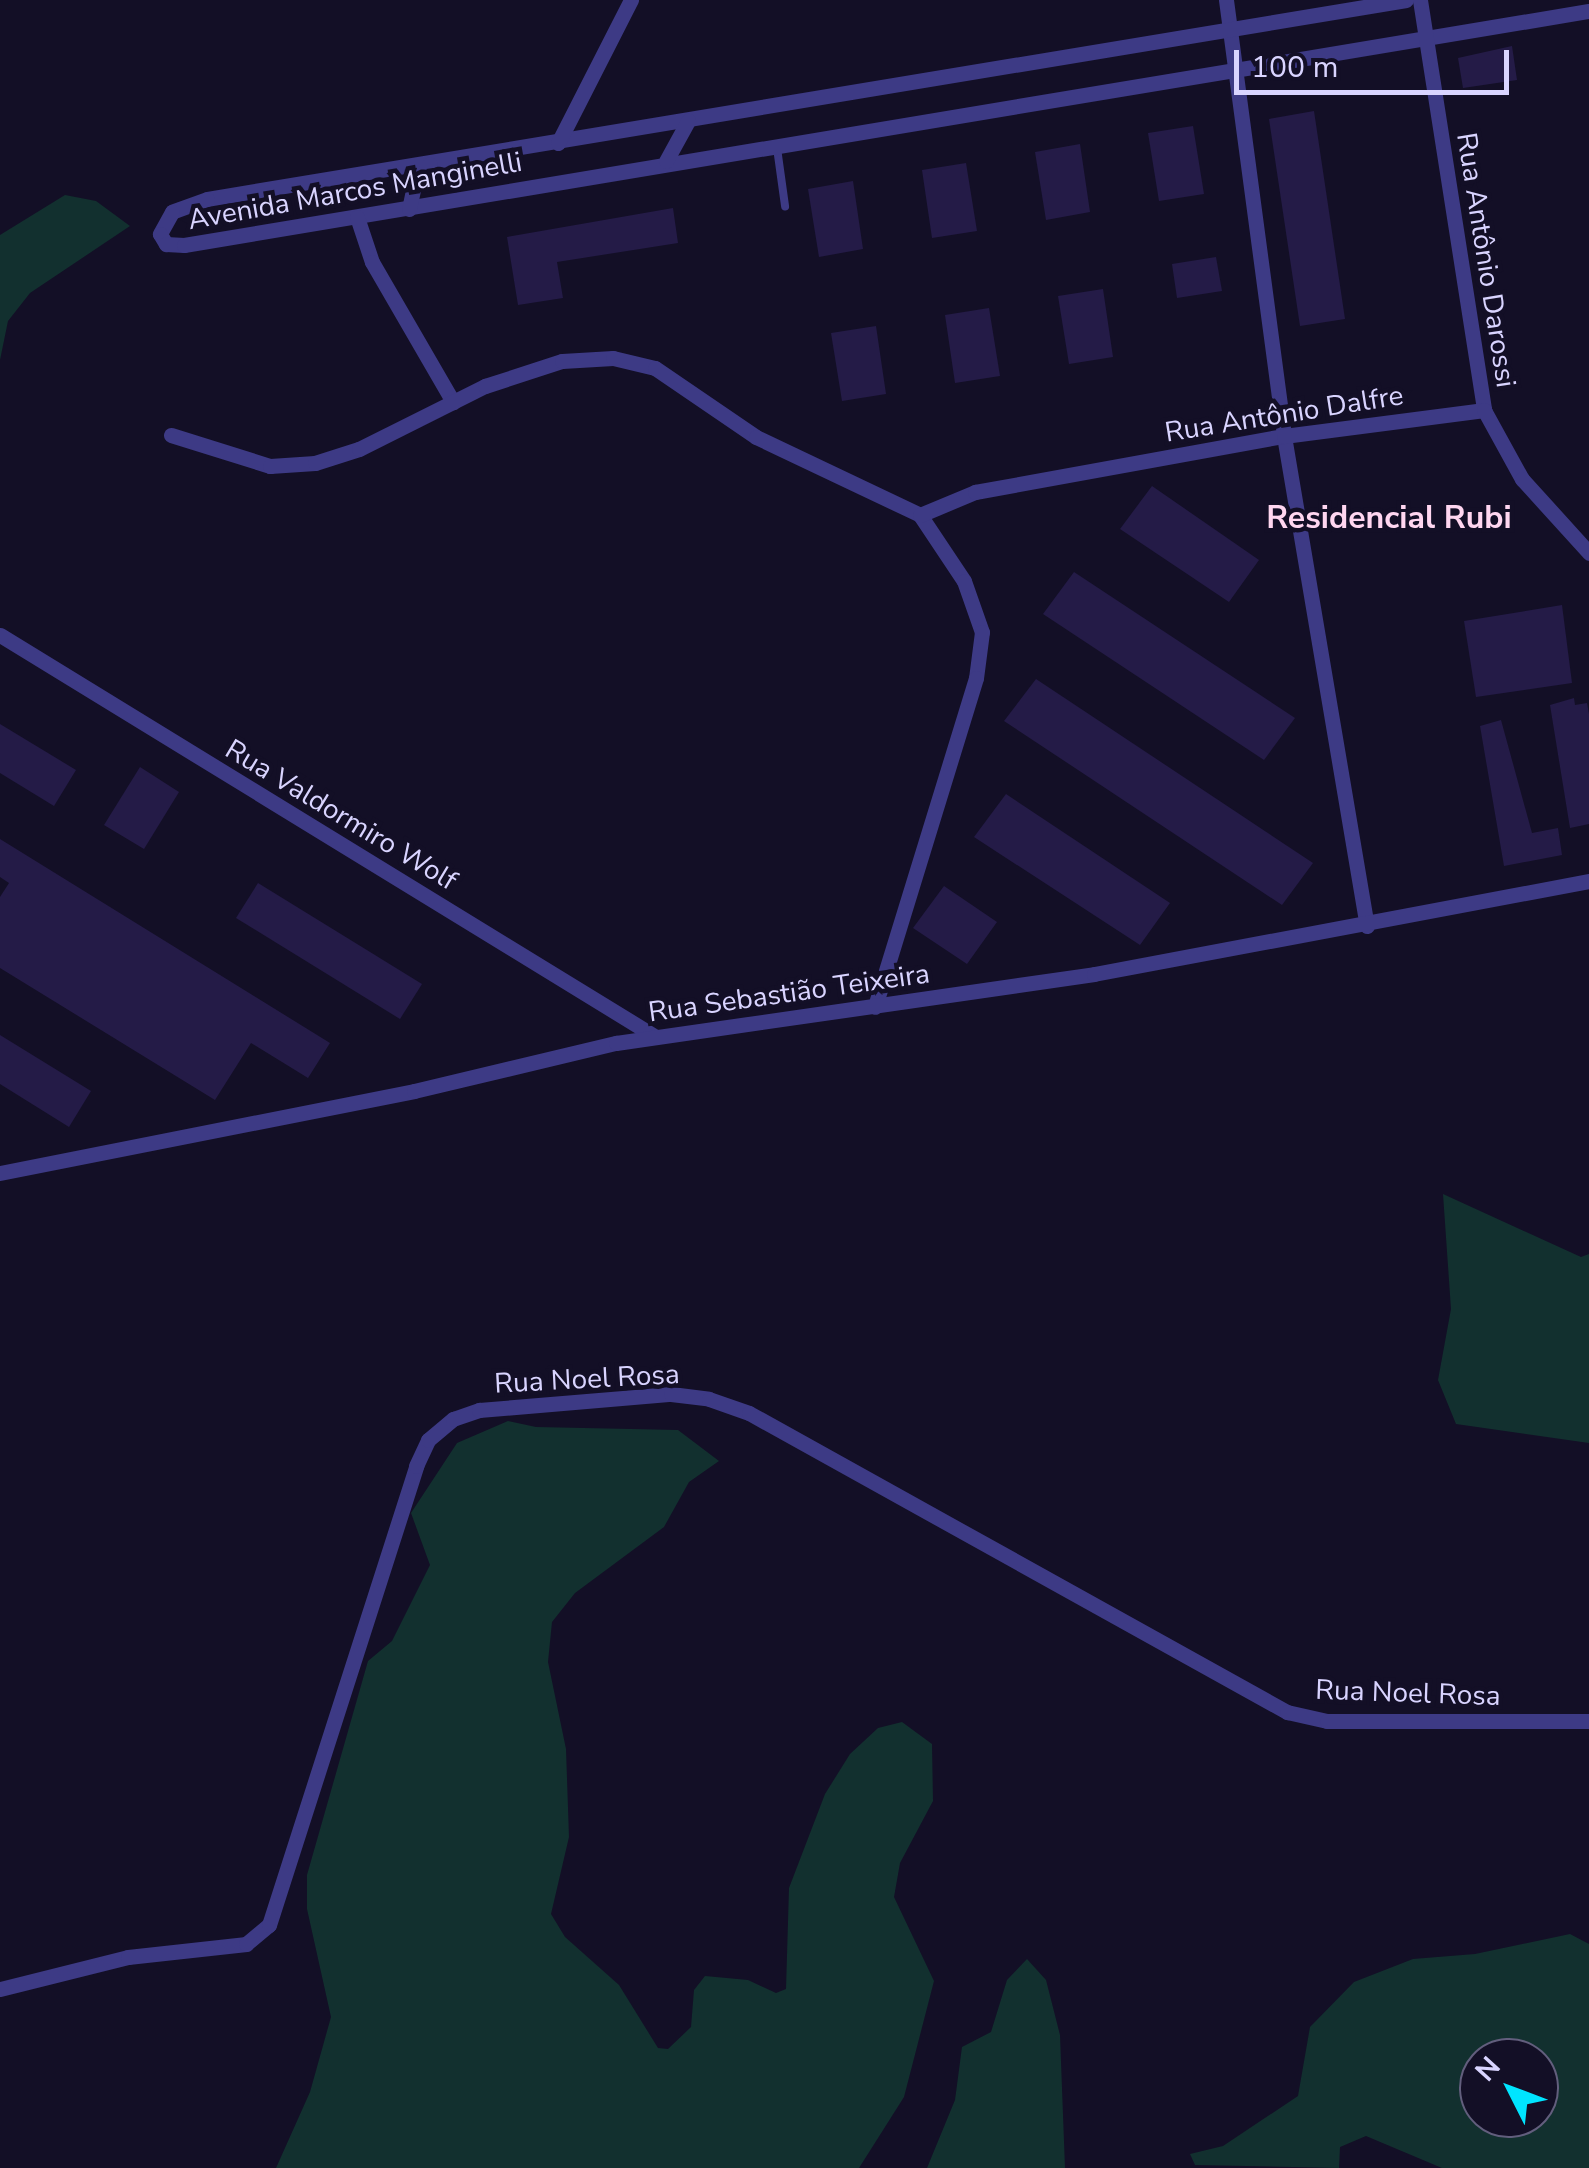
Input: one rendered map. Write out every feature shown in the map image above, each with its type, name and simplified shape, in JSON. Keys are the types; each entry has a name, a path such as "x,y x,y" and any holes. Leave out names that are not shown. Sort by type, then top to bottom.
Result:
{"street":[{"path":"558,143 631,0"},
{"path":"1226,0 1284,436 1367,926"},
{"name":"Avenida Marcos Manginelli","path":"1406,0 1230,25 688,121 207,200 172,212 160,234 171,246 357,218 666,162 777,148 1589,11"},
{"name":"Rua Antônio Darossi","path":"1420,0 1484,410"},
{"path":"666,162 688,121"},
{"path":"409,208 414,184 430,164"},
{"path":"357,218 372,262 453,402"},
{"path":"171,436 270,466 315,463 359,449 453,402 562,361 613,358 641,364 708,398 756,437 920,514 964,581 982,632 976,678 874,1006"},
{"path":"1484,410 1522,479 1589,553"},
{"name":"Rua Antônio Dalfre","path":"920,514 975,492 1284,436 1484,410"},
{"name":"Rua Valdormiro Wolf","path":"0,635 656,1037"},
{"name":"Rua Sebastião Teixeira","path":"0,1173 656,1037 1367,926 1589,881"},
{"name":"Rua Noel Rosa","path":"0,1989 128,1957 246,1944 269,1925 416,1466 428,1440 453,1419 479,1410 672,1394 709,1400 749,1413 1287,1712 1327,1721 1589,1721"}],"lane":[{"path":"777,148 785,206"}],"green space":[{"path":"65,195 96,201 130,226 30,293 8,321 0,360 0,235"},
{"path":"1443,1194 1581,1257 1589,1254 1589,1443 1456,1424 1438,1380 1451,1309"},
{"path":"508,1421 536,1427 678,1430 719,1461 689,1482 664,1527 575,1593 552,1622 548,1662 566,1749 569,1837 551,1914 565,1937 619,1985 658,2048 668,2049 691,2027 694,1990 705,1976 748,1980 776,1993 786,1989 789,1888 825,1794 850,1754 878,1728 902,1722 932,1744 933,1801 900,1863 894,1897 934,1981 904,2097 859,2168 276,2168 310,2092 331,2017 307,1909 307,1875 368,1661 392,1641 430,1565 411,1513 457,1443"},
{"path":"1570,1934 1589,1944 1589,2168 1442,2168 1366,2136 1340,2147 1339,2168 1195,2165 1190,2154 1223,2146 1298,2096 1310,2027 1354,1982 1413,1959 1475,1954"},
{"path":"1027,1959 1046,1980 1060,2035 1065,2168 927,2168 955,2100 962,2047 991,2032 1007,1980"}],"building":[{"path":"1512,46 1517,80 1463,88 1458,58"},
{"path":"1314,111 1345,319 1300,326 1269,119"},
{"path":"1193,126 1204,194 1159,201 1148,133"},
{"path":"1080,144 1090,212 1046,220 1035,152"},
{"path":"966,163 977,231 932,238 922,170"},
{"path":"853,181 863,249 819,257 808,189"},
{"path":"673,208 678,243 557,262 563,298 518,305 507,237"},
{"path":"1216,257 1222,291 1177,298 1172,264"},
{"path":"1103,289 1113,357 1069,364 1058,296"},
{"path":"989,308 1000,376 955,383 945,315"},
{"path":"876,326 886,394 842,401 831,333"},
{"path":"1152,486 1259,560 1229,602 1120,529"},
{"path":"1074,572 1295,718 1264,760 1043,614"},
{"path":"1562,605 1572,683 1476,697 1464,621"},
{"path":"1036,679 1313,863 1282,905 1004,721"},
{"path":"1574,698 1575,705 1587,703 1589,714 1589,824 1570,828 1550,705"},
{"path":"1501,720 1532,833 1558,828 1562,855 1504,866 1480,726"},
{"path":"0,724 76,770 54,806 0,773"},
{"path":"140,767 179,792 144,849 104,825"},
{"path":"1006,794 1170,903 1140,945 974,837"},
{"path":"0,839 330,1043 308,1078 251,1043 215,1100 0,968 0,897 9,883 0,877"},
{"path":"258,883 422,984 400,1019 236,918"},
{"path":"944,886 997,922 967,964 913,928"},
{"path":"0,1035 91,1091 69,1127 0,1084"}],"district":[{"name":"Residencial Rubi","path":"1389,518"}]}
